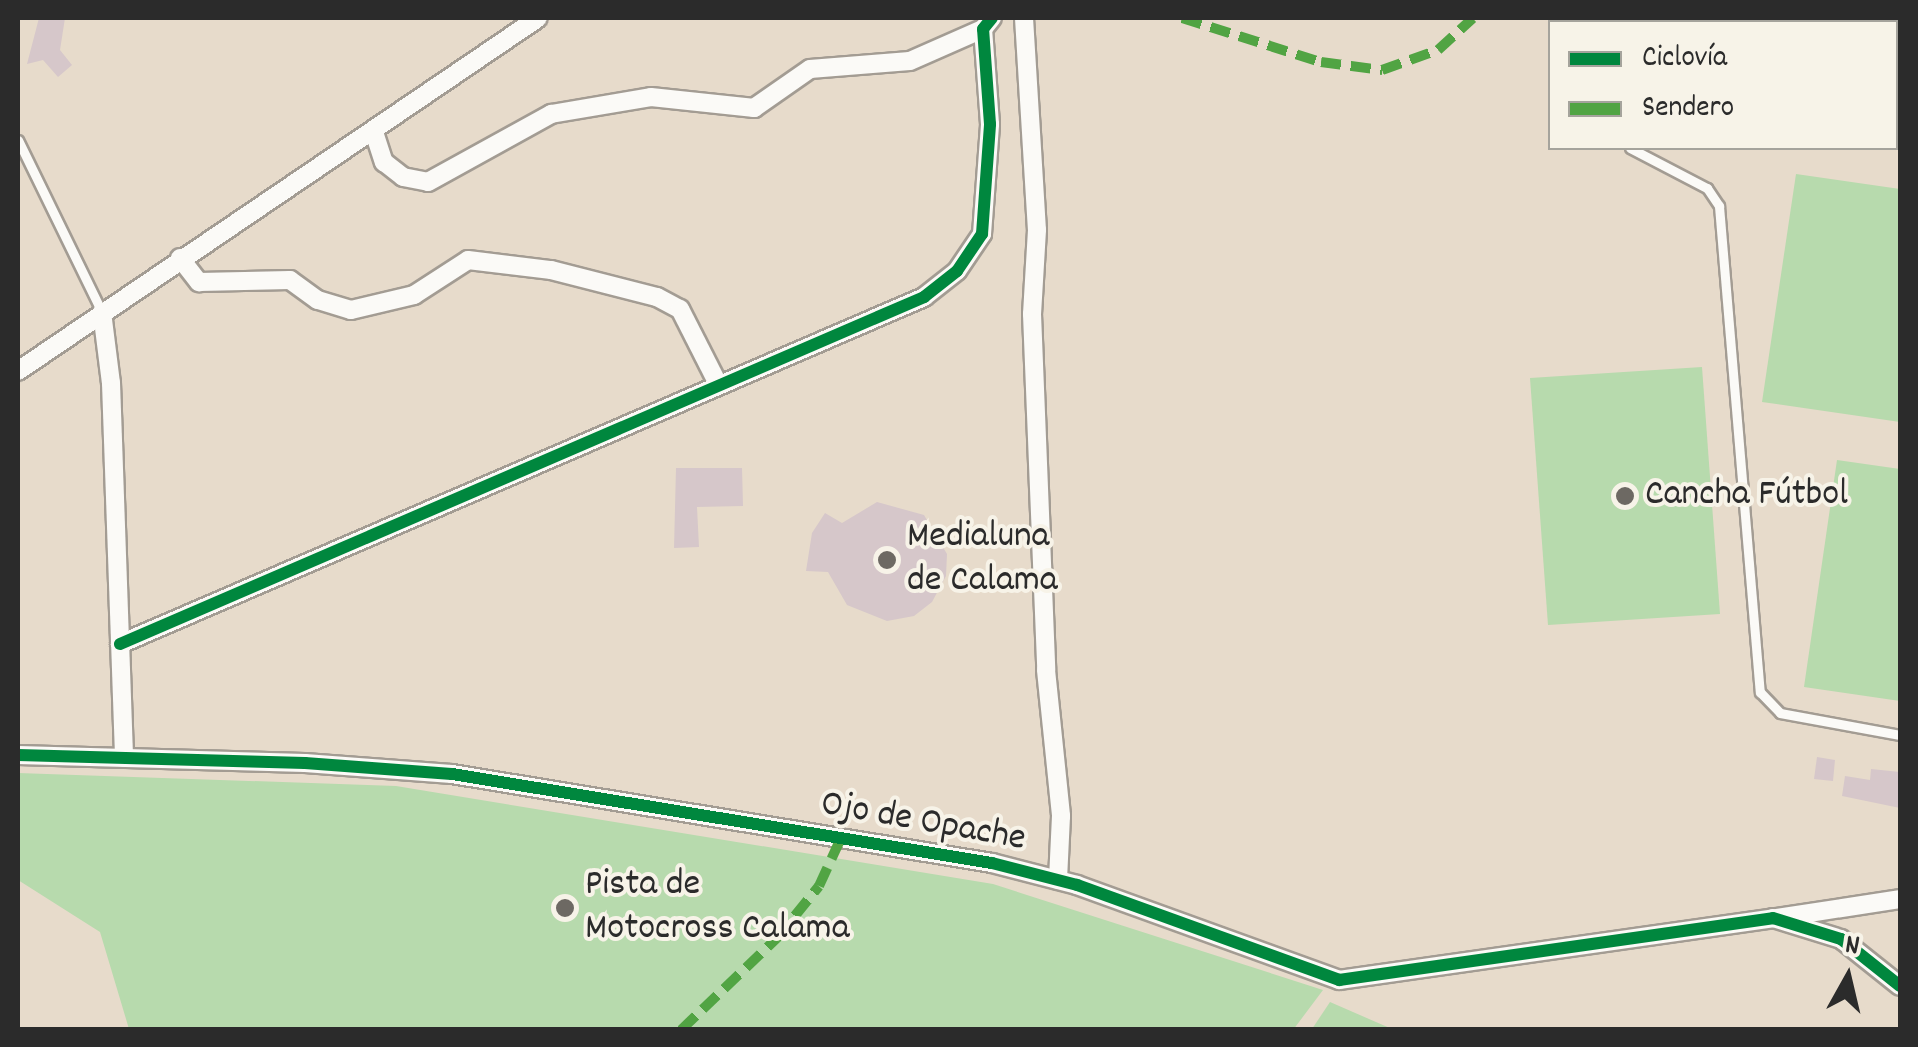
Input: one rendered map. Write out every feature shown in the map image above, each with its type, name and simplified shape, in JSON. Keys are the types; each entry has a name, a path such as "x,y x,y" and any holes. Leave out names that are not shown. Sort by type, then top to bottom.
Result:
{"street":[{"path":"18,371 538,18"},
{"path":"1024,18 1036,230 1032,314 1046,670 1061,816 1058,880"},
{"path":"120,644 718,382 924,297 957,271 982,234 987,196 988,23 910,61 810,69 754,108 651,97 551,114 428,182 403,177 384,162 374,132"},
{"path":"180,258 200,282 290,280 318,300 351,310 414,295 468,260 551,270 657,297 680,309 718,382"},
{"path":"102,312 124,758"},
{"name":"Ojo de Opache","path":"18,755 452,774 992,863 1058,880 1339,980 1773,918 1840,939 1900,986"},
{"path":"1773,918 1900,899"},
{"path":"1840,939 1838,912 1850,906"}],"lane":[{"path":"18,140 102,312"},
{"path":"1634,150 1707,188 1719,206 1760,692 1780,713 1900,735"}],"green space":[{"path":"1742,18 1893,18 1817,20"},
{"name":"Cancha Fútbol","path":"1796,174 1900,189 1900,422 1762,402"},
{"name":"Cancha Fútbol","path":"1702,367 1720,614 1548,625 1530,378"},
{"name":"Cancha Fútbol","path":"1837,460 1900,469 1900,701 1804,687"},
{"name":"Pista de Motocross Calama","path":"18,773 396,786 993,884 1323,990 1293,1030 129,1029 100,932 18,880"},
{"path":"1330,1002 1392,1029 1312,1029"}],"building":[{"path":"39,18 65,18 60,50 72,65 58,77 43,60 27,64"},
{"path":"676,468 742,468 743,506 697,507 699,547 674,548"},
{"name":"Medialuna de Calama","path":"877,502 924,515 947,554 946,576 932,602 914,616 887,621 847,605 828,572 806,571 812,533 825,513 842,523"},
{"path":"1817,757 1835,760 1833,781 1814,779"},
{"path":"1871,769 1900,772 1900,808 1842,796 1845,776 1870,780"}],"marked path":[{"path":"1182,18 1321,62 1382,70 1438,50 1473,18"},
{"path":"681,1030 776,939 819,886 841,838"}],"cycle path":[{"path":"120,644 924,297 957,271 982,234 990,124 983,29 992,18"},
{"path":"18,755 305,763 452,774 992,863 1077,885 1339,980 1773,918 1841,939 1900,986"}],"place":[{"name":"Cancha Fútbol","path":"1625,496"},
{"name":"Medialuna de Calama","path":"887,560"},
{"name":"Pista de Motocross Calama","path":"565,908"}]}
